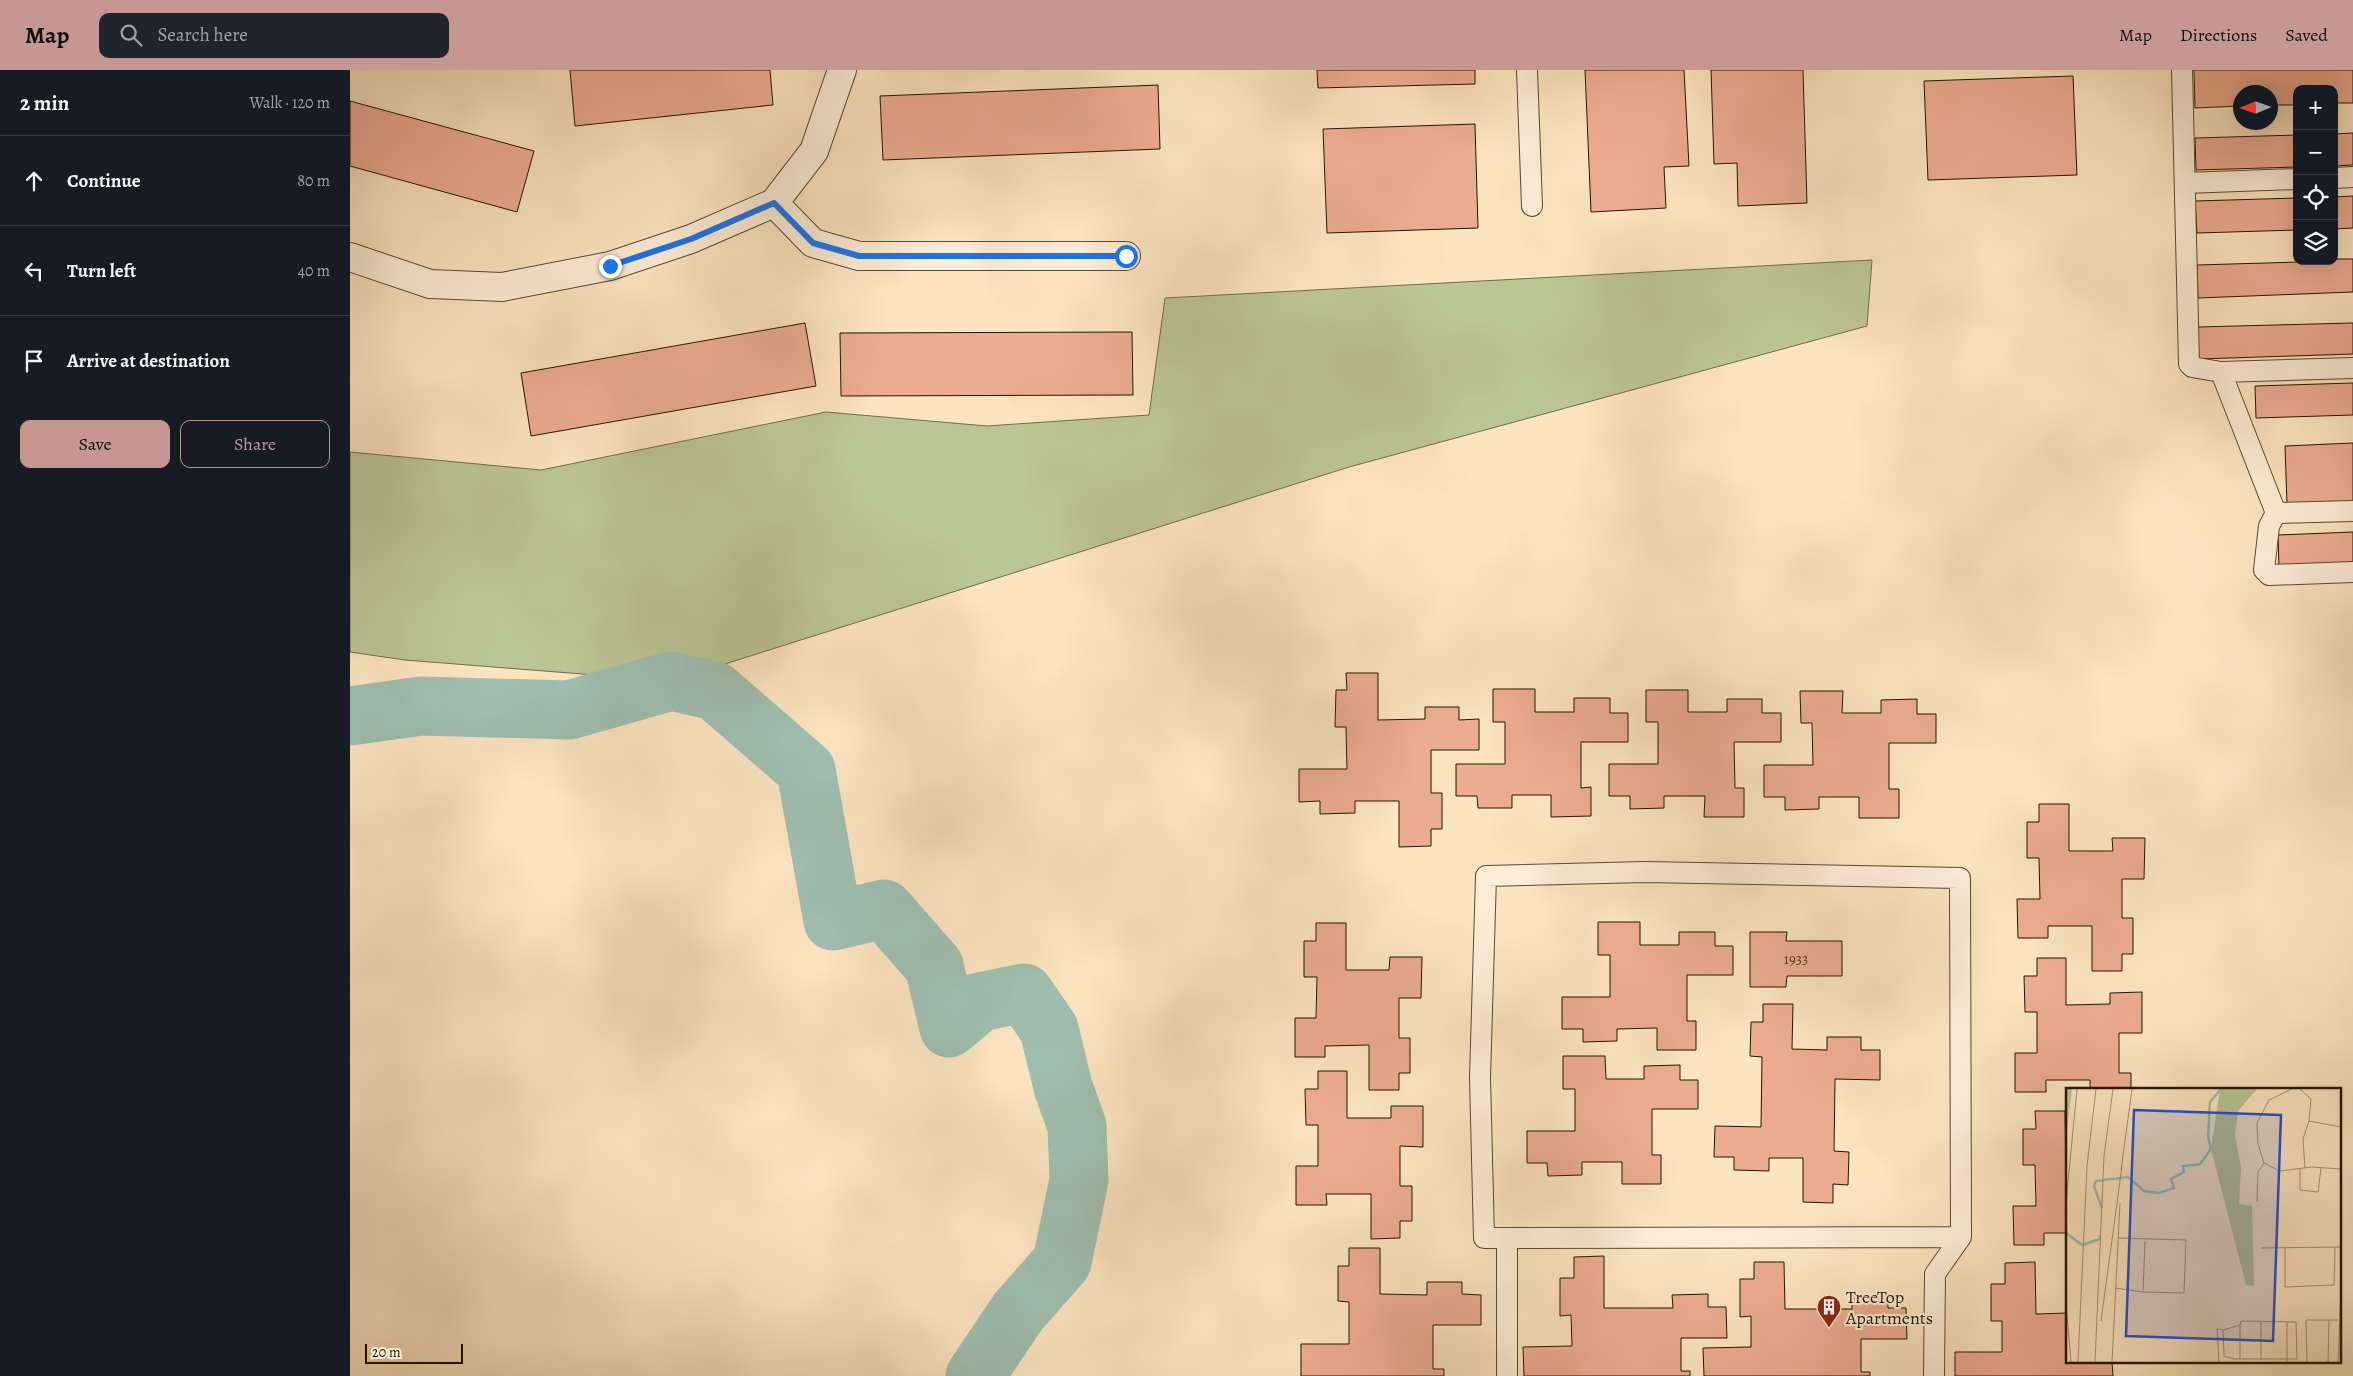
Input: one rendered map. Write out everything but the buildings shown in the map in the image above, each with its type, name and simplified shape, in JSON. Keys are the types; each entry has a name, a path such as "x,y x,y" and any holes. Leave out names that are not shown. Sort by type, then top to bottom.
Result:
{"street":[{"path":"350,257 430,284 502,287 610,266 691,239 774,203 814,152 842,70"},
{"path":"774,203 813,243 859,256 1126,256"}],"lane":[{"path":"1527,70 1532,206"},
{"path":"2182,70 2189,364 2192,367 2222,372 2353,368"},
{"path":"2338,178 2353,177"},
{"path":"2185,183 2293,179"},
{"path":"2222,372 2276,513 2269,526 2263,560 2264,570 2269,575 2353,572"},
{"path":"2276,513 2353,511"},
{"path":"1934,1376 1935,1274 1961,1237 1960,878 1646,872 1486,876 1480,1078 1484,1238 1961,1237"},
{"path":"1507,1239 1507,1376"}],"green space":[{"path":"1872,260 1867,326 1349,467 671,681 405,660 350,652 350,452 541,470 826,412 987,426 1149,415 1165,298"}],"waterway":[{"path":"350,716 421,706 569,710 671,681 715,691 806,770 833,921 884,909 934,966 949,1028 980,1002 1024,993 1049,1029 1063,1087 1077,1126 1079,1180 1062,1262 1018,1312 975,1376"}],"place":[{"name":"TreeTop Apartments","path":"1829,1328"}],"route":[{"path":"610,266 691,239 774,203 813,243 859,256 1126,256"}]}
